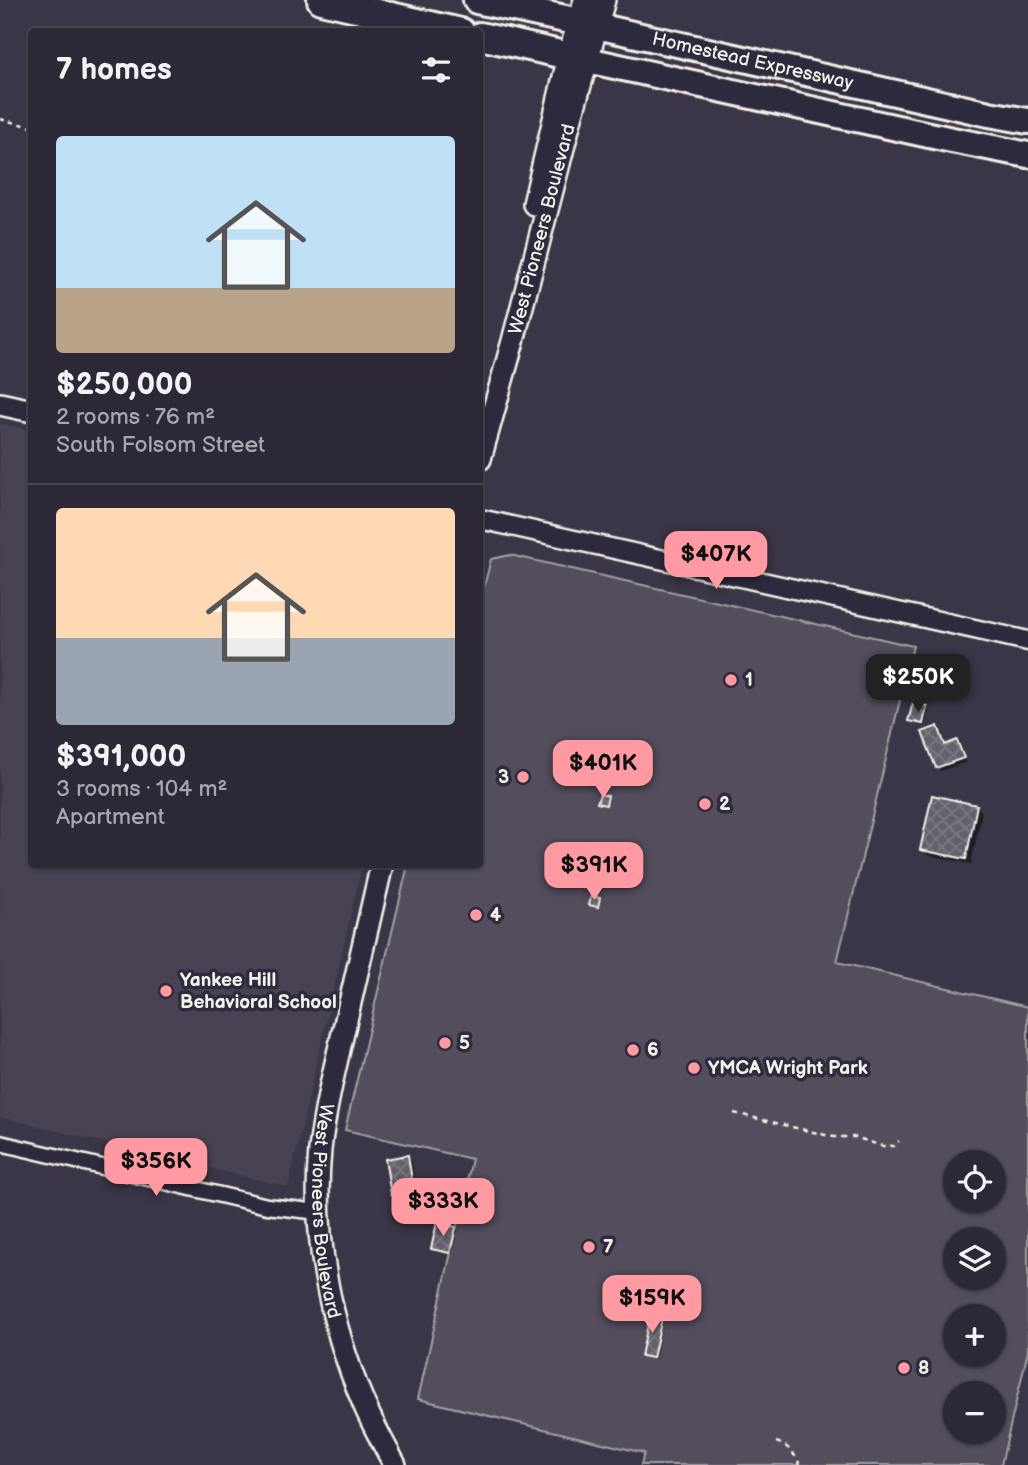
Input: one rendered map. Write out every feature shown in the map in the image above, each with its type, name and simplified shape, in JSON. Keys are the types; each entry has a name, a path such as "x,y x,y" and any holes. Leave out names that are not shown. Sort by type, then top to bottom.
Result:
{"highway":[{"path":"321,0 444,28"},
{"name":"Homestead Expressway","path":"477,0 587,16 989,114 1028,121"},
{"name":"Homestead Expressway","path":"483,37 1028,155"}],"main road":[{"name":"West Pioneers Boulevard","path":"483,448 516,328 587,16 604,0"},
{"name":"West Pioneers Boulevard","path":"483,432 578,58"},
{"path":"0,404 28,410"},
{"name":"West Pioneers Boulevard","path":"381,868 329,1092 320,1152 319,1212 327,1282 342,1345 364,1404 395,1465"}],"street":[{"path":"483,520 1028,641"},
{"path":"0,1143 267,1206 319,1212"}],"path":[{"path":"0,119 28,126"},
{"path":"734,1113 834,1137 855,1137 882,1146 894,1146 899,1141"},
{"path":"775,1442 786,1446 800,1465"}],"shaded area":[{"name":"Yankee Hill Behavioral School","path":"0,423 28,430 28,868 361,868 288,1187 0,1117"},
{"name":"YMCA Wright Park","path":"510,555 913,646 837,962 1028,1007 1028,1351 1006,1444 1006,1381 943,1381 943,1444 1006,1444 1001,1465 641,1465 644,1453 418,1399 472,1159 345,1130 407,868 483,868 483,591 491,559"}],"building":[{"path":"913,703 927,706 923,724 908,721"},
{"path":"938,726 945,745 957,740 964,758 936,768 922,732"},
{"path":"600,794 608,796 606,805 597,803"},
{"path":"932,795 977,805 966,859 920,850"},
{"path":"591,896 600,898 598,907 589,905"},
{"path":"408,1155 416,1205 397,1208 395,1193 391,1194 385,1159"},
{"path":"437,1222 456,1227 450,1253 431,1249"},
{"path":"651,1283 676,1289 674,1298 649,1292"},
{"path":"651,1311 663,1314 653,1358 641,1356"}],"place":[{"name":"1","path":"731,680"},
{"name":"3","path":"523,777"},
{"name":"2","path":"705,804"},
{"name":"4","path":"476,915"},
{"name":"Yankee Hill Behavioral School","path":"166,991"},
{"name":"5","path":"445,1043"},
{"name":"6","path":"633,1050"},
{"name":"YMCA Wright Park","path":"694,1068"},
{"name":"7","path":"589,1247"},
{"name":"8","path":"904,1368"}]}
